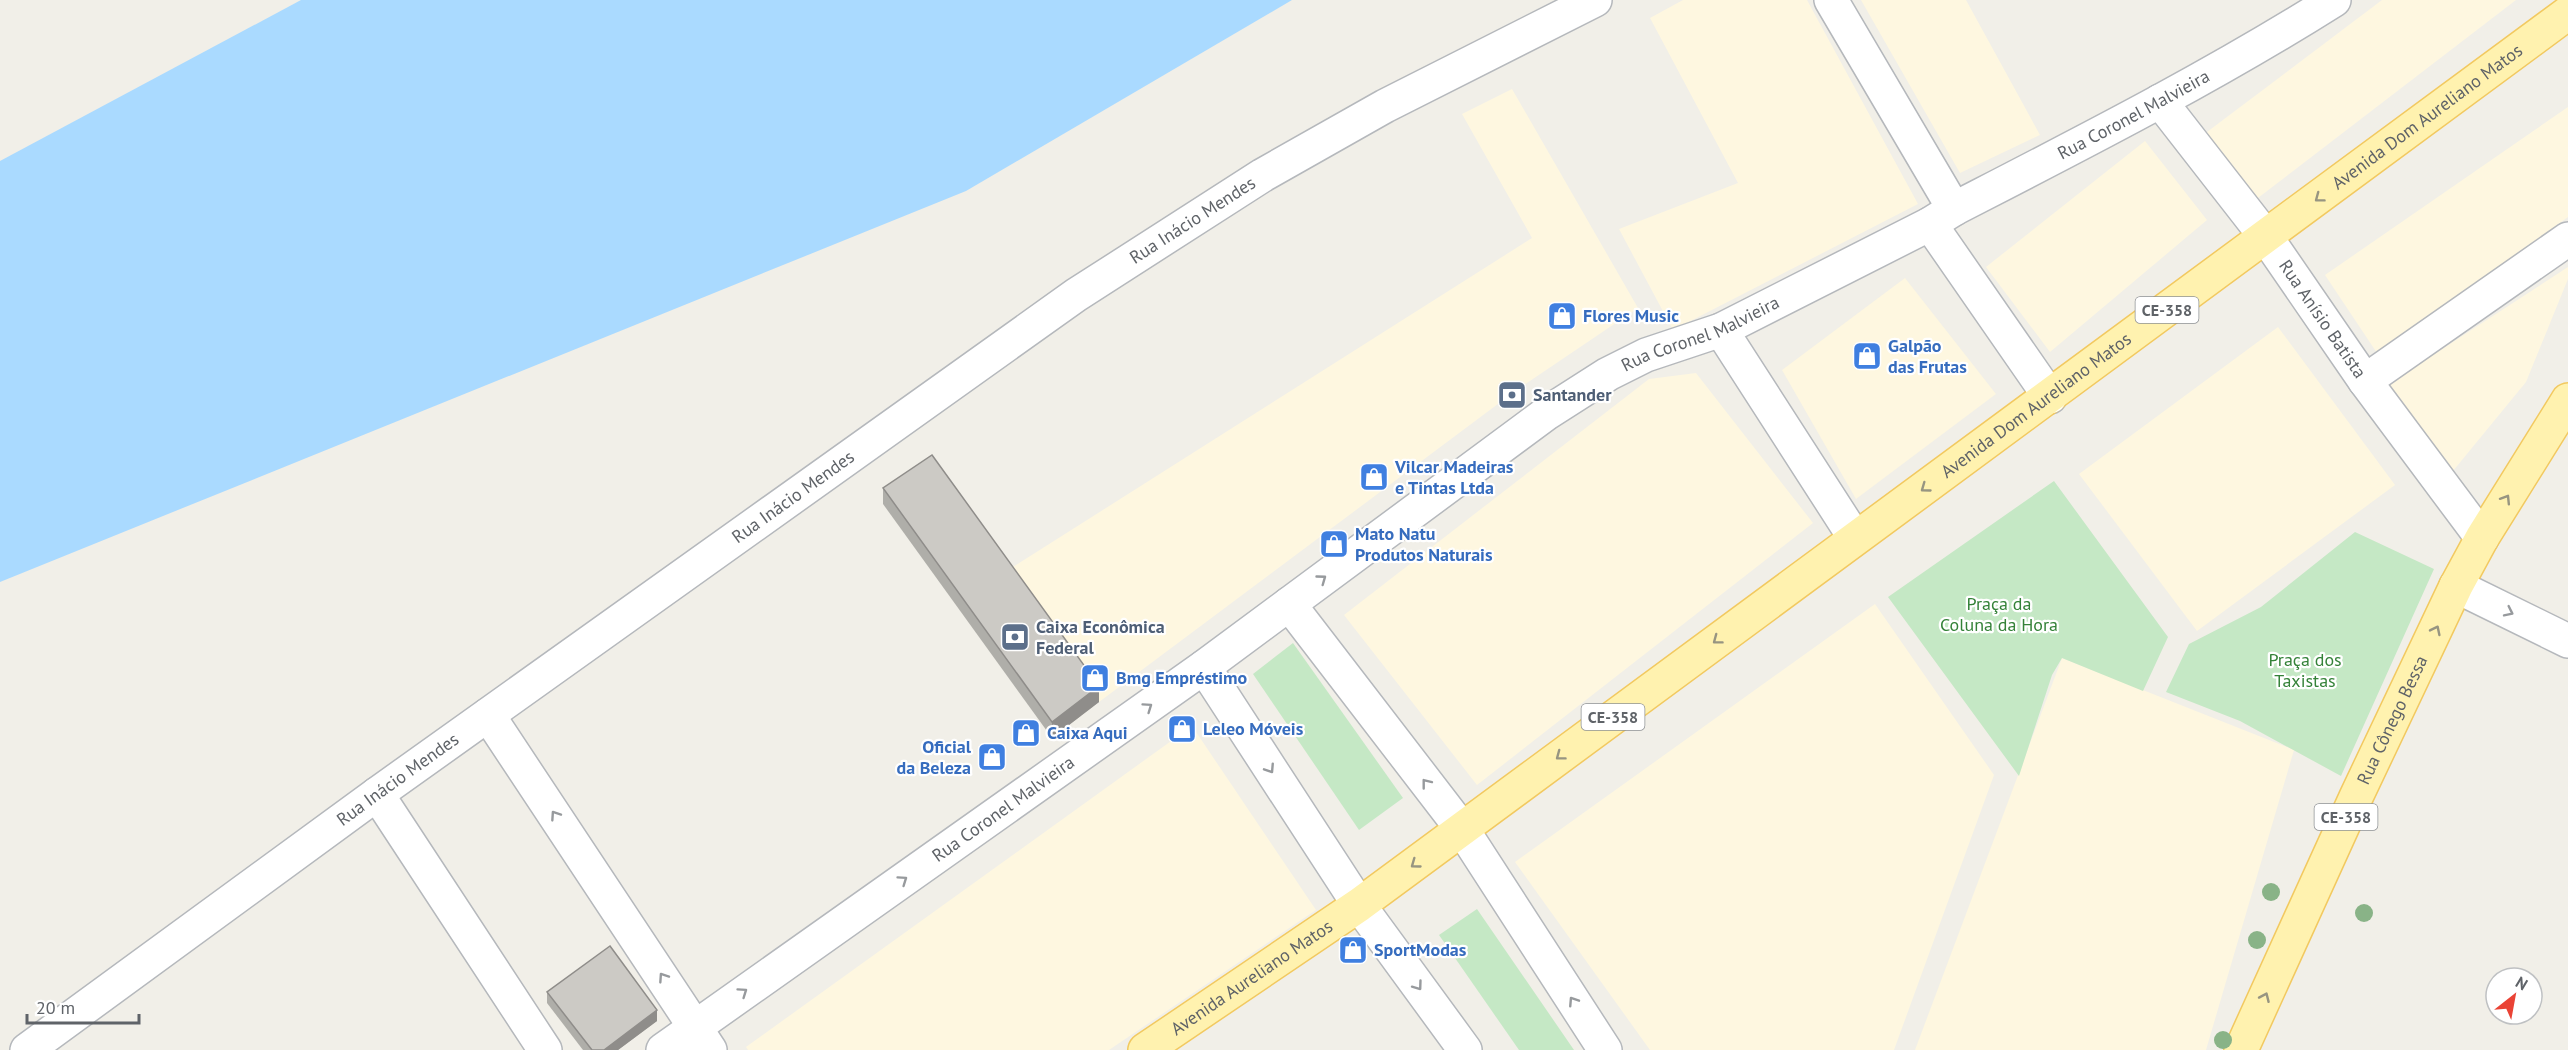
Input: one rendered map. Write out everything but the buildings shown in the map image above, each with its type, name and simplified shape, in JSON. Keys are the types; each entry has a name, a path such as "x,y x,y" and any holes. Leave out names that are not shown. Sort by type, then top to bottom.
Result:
{"main road":[{"name":"Avenida Dom Aureliano Matos","path":"1462,829 2568,13"},
{"name":"CE-358","path":"2456,586 2482,538 2568,400"},
{"name":"Rua Cônego Bessa","path":"2241,1050 2356,797 2456,586"},
{"name":"CE-358","path":"1359,904 1462,829"},
{"name":"Avenida Aureliano Matos","path":"1145,1050 1359,904"}],"street":[{"name":"Rua Inácio Mendes","path":"27,1050 377,794 1086,288 1263,175 1375,111 1595,0"},
{"path":"1831,0 1942,217 2050,397"},
{"name":"Rua Coronel Malvieira","path":"663,1050 702,1038 1547,413 1608,374 1646,355 1721,330 1942,217 2160,101 2279,35 2334,0"},
{"name":"Rua Anísio Batista","path":"2160,101 2265,237 2365,381 2482,538"},
{"path":"2365,381 2568,239"},
{"path":"1721,330 1855,538"},
{"path":"2456,586 2568,641"},
{"path":"1289,604 1462,829 1605,1050"},
{"path":"1204,667 1359,904 1465,1050"},
{"path":"488,715 702,1038"},
{"path":"377,794 545,1050"}],"shaded area":[{"path":"1683,0 1807,0 1918,204 1673,330 1619,229 1738,183 1650,18"},
{"path":"1861,0 1966,0 2040,135 1960,173"},
{"path":"2382,0 2516,0 2254,201 2203,135"},
{"path":"1512,89 1638,308 1518,389 1099,702 1005,572 1532,238 1462,114"},
{"path":"2568,107 2568,217 2379,356 2325,275"},
{"path":"2145,141 2207,220 2050,352 1986,267"},
{"path":"2568,267 2568,279 2526,382 2453,471 2387,385"},
{"path":"1905,278 1996,394 1856,499 1782,370"},
{"path":"2278,327 2395,485 2197,631 2079,474"},
{"path":"1696,373 1813,523 1477,785 1344,615 1649,379"},
{"path":"1875,604 1994,775 1894,1050 1650,1050 1515,862"},
{"path":"2062,658 2294,750 2206,1050 1915,1050"},
{"path":"1192,726 1316,910 1109,1050 748,1050 746,1047"}],"green space":[{"name":"Praça da Coluna da Hora","path":"2054,481 2168,637 2143,691 2062,658 2052,675 2019,776 1888,597"},
{"name":"Praça dos Taxistas","path":"2355,532 2434,569 2341,776 2240,721 2166,692 2189,644 2261,607"},
{"path":"1293,643 1403,798 1359,830 1253,674"},
{"path":"1477,909 1574,1050 1519,1050 1439,935"}],"water":[{"path":"301,0 1292,0 966,191 0,582 0,161"}],"place":[{"name":"Flores Music","path":"1562,316"},
{"name":"Galpão das Frutas","path":"1867,356"},
{"name":"Santander","path":"1512,395"},
{"name":"Vilcar Madeiras e Tintas Ltda","path":"1374,477"},
{"name":"Mato Natu Produtos Naturais","path":"1334,544"},
{"name":"Caixa Econômica Federal","path":"1015,637"},
{"name":"Bmg Empréstimo","path":"1095,678"},
{"name":"Leleo Móveis","path":"1182,729"},
{"name":"Caixa Aqui","path":"1026,733"},
{"name":"Oficial da Beleza","path":"992,757"},
{"name":"SportModas","path":"1353,950"}]}
